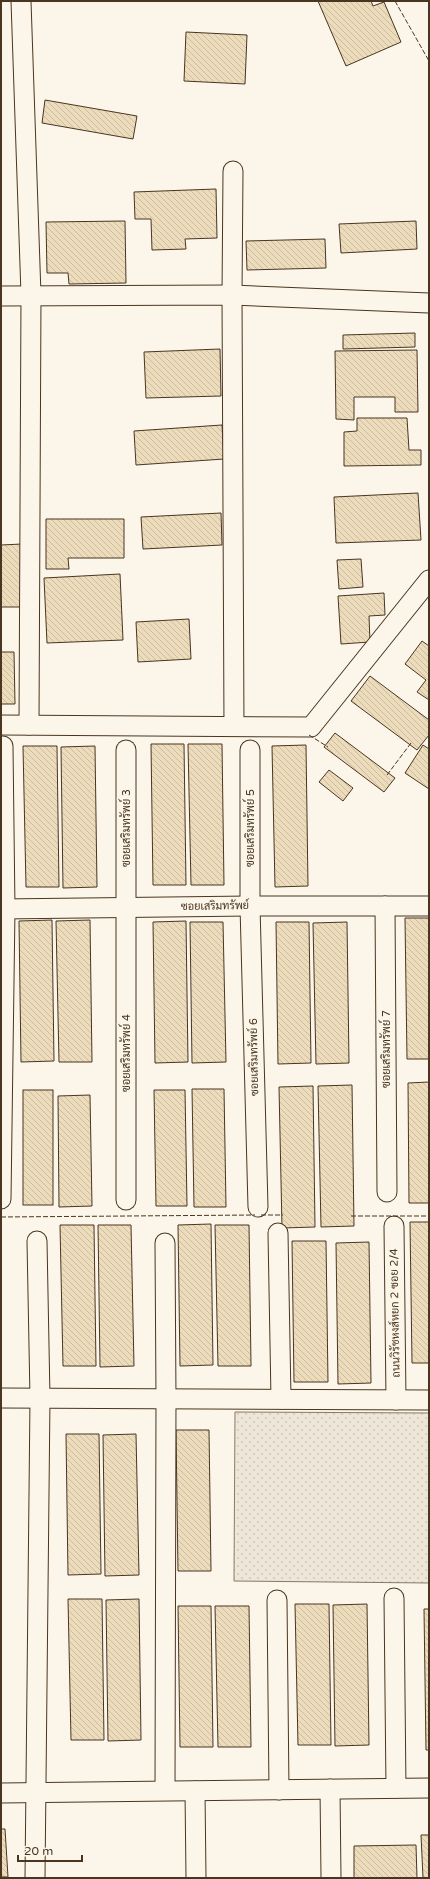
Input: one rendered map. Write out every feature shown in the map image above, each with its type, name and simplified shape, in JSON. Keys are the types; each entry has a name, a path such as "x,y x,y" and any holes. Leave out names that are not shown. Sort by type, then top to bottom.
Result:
{"street":[{"path":"21,1 31,295 29,725"},
{"path":"233,171 232,295 234,726"},
{"path":"1,296 232,295 429,303"},
{"path":"1,725 311,726 429,580"},
{"path":"1,1199 3,746"},
{"name":"ซอยเสริมทรัพย์ 3","path":"126,750 126,907"},
{"name":"ซอยเสริมทรัพย์ 5","path":"250,750 250,906"},
{"name":"ซอยเสริมทรัพย์","path":"3,909 250,906 429,906"},
{"name":"ซอยเสริมทรัพย์ 6","path":"250,906 258,1208"},
{"name":"ซอยเสริมทรัพย์ 7","path":"385,906 387,1192"},
{"name":"ซอยเสริมทรัพย์ 4","path":"126,907 126,1200"},
{"name":"ถนนวิรัชหงส์หยก 2 ซอย 2/4","path":"394,1226 396,1400"},
{"path":"278,1234 281,1399"},
{"path":"35,1878 40,1398 37,1241"},
{"path":"165,1243 165,1790"},
{"path":"1,1398 429,1400"},
{"path":"394,1598 396,1788"},
{"path":"277,1600 279,1790"},
{"path":"1,1793 429,1788"},
{"path":"330,1789 331,1878"},
{"path":"195,1790 196,1878"}],"shaded area":[{"path":"235,1412 429,1413 429,1583 234,1581"}],"building":[{"path":"318,1 371,1 373,6 384,2 401,42 346,66"},
{"path":"186,32 247,35 245,84 184,81"},
{"path":"45,100 137,116 133,139 42,123"},
{"path":"216,189 217,238 185,239 186,249 152,250 151,219 135,219 134,192"},
{"path":"125,221 126,283 69,284 68,273 47,273 46,222"},
{"path":"416,221 417,249 341,253 339,224"},
{"path":"325,239 326,268 247,270 246,241"},
{"path":"415,333 415,347 343,349 343,335"},
{"path":"220,349 221,396 146,398 144,352"},
{"path":"417,350 418,412 395,412 395,397 354,397 354,420 336,419 335,351"},
{"path":"357,418 407,418 409,450 421,450 421,465 344,466 344,432 357,431"},
{"path":"222,425 224,459 136,465 134,431"},
{"path":"418,493 421,540 336,543 334,497"},
{"path":"221,513 222,545 143,549 141,517"},
{"path":"46,519 124,519 124,558 68,558 69,569 46,569"},
{"path":"22,544 23,607 1,607 1,545"},
{"path":"361,559 363,587 339,589 337,560"},
{"path":"120,574 123,640 47,643 44,578"},
{"path":"384,593 385,615 369,616 370,642 341,644 338,596"},
{"path":"189,619 191,659 138,662 136,622"},
{"path":"422,641 429,646 429,700 417,692 426,680 405,664"},
{"path":"1,652 14,652 15,704 1,704"},
{"path":"370,676 429,720 429,735 417,750 351,701"},
{"path":"335,733 395,778 384,792 324,747"},
{"path":"151,744 184,744 186,885 153,885"},
{"path":"188,744 222,744 224,885 191,885"},
{"path":"306,745 308,886 275,887 272,746"},
{"path":"423,745 429,749 429,789 405,773"},
{"path":"23,746 57,746 59,887 26,887"},
{"path":"95,746 97,887 63,888 61,747"},
{"path":"329,770 353,788 343,801 319,782"},
{"path":"405,918 429,918 429,1059 407,1059"},
{"path":"52,920 54,1061 21,1062 19,921"},
{"path":"90,920 92,1062 59,1062 56,921"},
{"path":"186,921 188,1062 155,1063 153,922"},
{"path":"190,922 223,922 226,1062 192,1063"},
{"path":"276,922 309,922 311,1063 278,1064"},
{"path":"347,922 349,1063 316,1064 313,923"},
{"path":"429,1082 429,1203 409,1203 408,1083"},
{"path":"352,1085 354,1226 321,1227 318,1086"},
{"path":"313,1086 315,1227 282,1228 279,1087"},
{"path":"192,1089 224,1089 226,1207 194,1207"},
{"path":"23,1090 53,1090 53,1205 23,1205"},
{"path":"154,1090 185,1090 187,1206 156,1206"},
{"path":"90,1095 92,1206 59,1207 58,1096"},
{"path":"410,1222 429,1222 429,1363 412,1363"},
{"path":"211,1224 213,1365 180,1366 178,1225"},
{"path":"60,1225 94,1225 96,1366 63,1366"},
{"path":"98,1225 131,1225 134,1366 100,1367"},
{"path":"215,1225 249,1225 251,1366 218,1366"},
{"path":"292,1241 326,1241 328,1382 294,1382"},
{"path":"369,1242 371,1383 338,1384 336,1243"},
{"path":"176,1430 209,1430 211,1571 178,1571"},
{"path":"66,1434 99,1434 101,1574 68,1575"},
{"path":"136,1434 139,1575 105,1576 103,1435"},
{"path":"68,1599 102,1599 104,1740 71,1740"},
{"path":"139,1599 141,1740 108,1741 106,1600"},
{"path":"295,1604 329,1604 331,1745 298,1745"},
{"path":"367,1604 369,1745 335,1746 333,1605"},
{"path":"178,1606 211,1606 213,1747 180,1747"},
{"path":"215,1606 249,1606 251,1747 218,1747"},
{"path":"424,1609 429,1609 429,1750 426,1750"},
{"path":"1,1829 5,1829 8,1877 1,1877"},
{"path":"421,1835 429,1835 429,1878 423,1878"},
{"path":"416,1845 417,1878 354,1878 354,1846"}],"fence":[{"path":"395,1 429,61"},
{"path":"309,735 328,747"},
{"path":"387,775 411,743"},
{"path":"1,1217 255,1215"},
{"path":"261,1215 283,1215"},
{"path":"351,1216 429,1216"}]}
